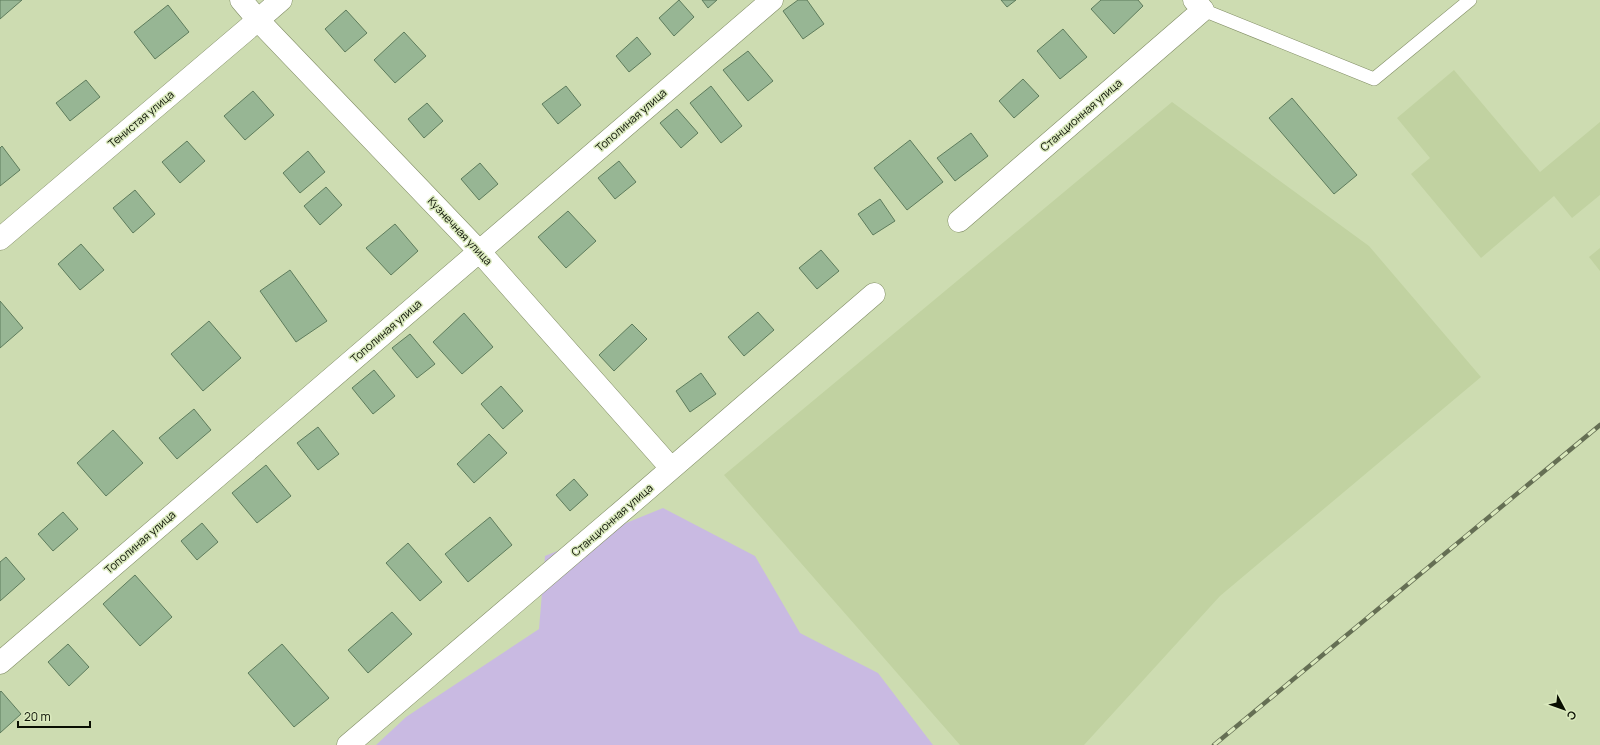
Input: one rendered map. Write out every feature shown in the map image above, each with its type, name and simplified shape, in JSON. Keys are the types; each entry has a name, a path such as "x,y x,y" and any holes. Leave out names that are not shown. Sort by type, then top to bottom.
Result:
{"street":[{"name":"Кузнечная улица","path":"241,0 258,20 479,250 671,468"},
{"name":"Тенистая улица","path":"0,239 281,0"},
{"name":"Тополиная улица","path":"0,663 479,250 772,0"},
{"name":"Станционная улица","path":"959,221 1199,5"},
{"name":"Станционная улица","path":"348,745 874,294"}],"lane":[{"path":"1199,5 1374,79 1470,0"}],"shaded area":[{"path":"1454,70 1540,172 1600,122 1600,195 1572,218 1554,196 1481,258 1411,174 1430,158 1397,118"},
{"path":"1172,102 1369,246 1481,377 1220,596 1084,745 960,745 724,475"},
{"path":"1600,248 1600,271 1589,257"},
{"path":"663,508 755,556 800,633 878,673 933,745 376,745 406,717 539,629 545,556"}],"building":[{"path":"0,0 22,0 0,19"},
{"path":"679,0 694,17 674,36 659,18"},
{"path":"702,0 717,0 708,8"},
{"path":"798,0 807,0 824,24 803,39 783,11"},
{"path":"1001,0 1016,0 1007,7"},
{"path":"1101,0 1138,0 1143,6 1114,34 1091,9"},
{"path":"168,5 189,32 155,59 134,32"},
{"path":"346,10 367,33 345,52 325,29"},
{"path":"1063,29 1087,57 1060,79 1037,51"},
{"path":"404,32 426,56 395,83 374,60"},
{"path":"637,37 651,54 629,72 616,56"},
{"path":"748,51 773,81 748,101 723,70"},
{"path":"1023,79 1039,96 1014,118 999,101"},
{"path":"86,80 100,97 70,121 56,103"},
{"path":"566,86 581,105 558,124 542,104"},
{"path":"711,86 742,126 721,143 690,103"},
{"path":"253,91 274,115 245,140 224,116"},
{"path":"1292,98 1357,175 1334,194 1269,118"},
{"path":"427,103 443,121 424,138 408,119"},
{"path":"677,109 698,133 681,148 660,123"},
{"path":"971,133 988,156 955,181 937,158"},
{"path":"910,140 943,182 907,210 874,168"},
{"path":"187,141 205,161 180,183 162,162"},
{"path":"2,146 20,170 0,186 0,148"},
{"path":"308,151 325,172 300,193 283,173"},
{"path":"619,161 636,182 615,199 598,178"},
{"path":"480,163 498,184 479,200 461,179"},
{"path":"326,187 342,205 320,225 304,206"},
{"path":"135,190 155,214 133,233 113,208"},
{"path":"880,199 895,221 873,235 858,214"},
{"path":"568,211 596,241 566,268 538,237"},
{"path":"395,224 418,251 391,275 366,248"},
{"path":"81,244 104,270 80,290 58,264"},
{"path":"821,250 839,271 817,289 799,268"},
{"path":"290,270 327,321 296,342 260,291"},
{"path":"0,301 23,328 0,348"},
{"path":"758,312 774,330 744,356 728,337"},
{"path":"464,313 493,347 462,374 433,342"},
{"path":"209,321 241,358 203,391 171,354"},
{"path":"632,324 647,339 614,371 599,355"},
{"path":"410,334 435,364 417,378 392,348"},
{"path":"374,370 395,396 373,414 352,388"},
{"path":"701,373 716,394 690,412 676,391"},
{"path":"501,386 523,411 503,429 481,404"},
{"path":"194,409 211,430 177,459 159,438"},
{"path":"318,427 339,454 318,470 297,443"},
{"path":"113,430 143,463 106,496 77,463"},
{"path":"489,434 507,453 474,483 457,464"},
{"path":"266,465 291,496 257,523 232,493"},
{"path":"574,479 588,495 570,511 556,495"},
{"path":"63,512 78,529 53,551 38,534"},
{"path":"490,517 512,545 468,582 445,554"},
{"path":"202,523 218,542 197,560 181,541"},
{"path":"408,543 442,582 420,601 386,563"},
{"path":"6,557 25,579 0,601 0,562"},
{"path":"135,575 172,617 140,646 103,604"},
{"path":"392,612 412,634 368,673 348,650"},
{"path":"68,644 89,667 69,686 48,662"},
{"path":"282,644 329,698 294,727 248,673"},
{"path":"1,691 21,714 0,733 0,692"}],"railway":[{"path":"1214,745 1600,425"}]}
